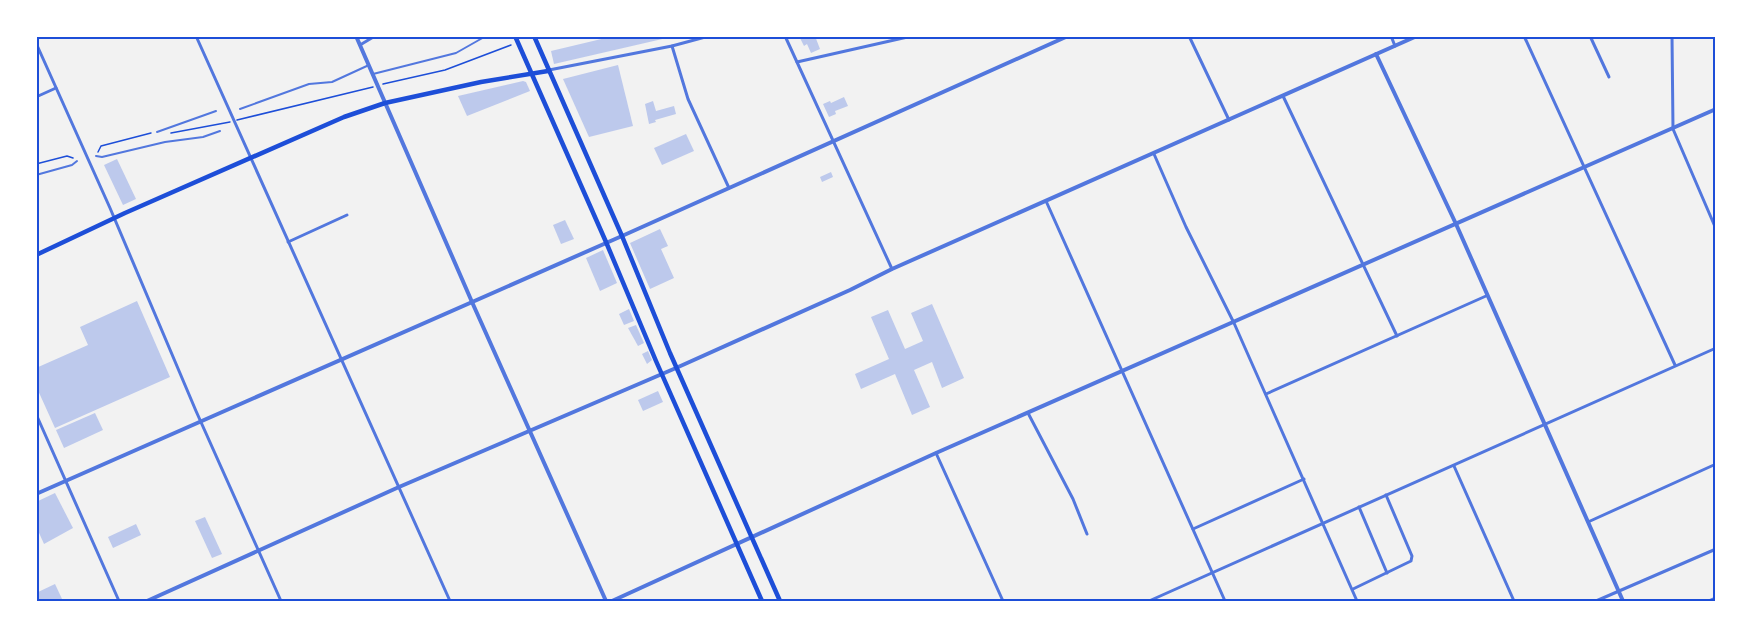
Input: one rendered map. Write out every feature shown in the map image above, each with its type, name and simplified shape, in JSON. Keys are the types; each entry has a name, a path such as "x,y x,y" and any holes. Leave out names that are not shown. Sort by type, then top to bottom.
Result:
{"main road":[{"path":"515,36 762,601"},
{"path":"534,36 622,236 676,368 780,601"},
{"path":"36,255 114,218 344,117 386,103 548,71"}],"street":[{"path":"196,36 450,601"},
{"path":"356,36 606,601"},
{"path":"360,45 375,36"},
{"path":"373,74 449,56 486,36"},
{"path":"548,71 672,46 709,36"},
{"path":"785,36 892,268"},
{"path":"797,62 912,36"},
{"path":"36,494 622,236 1068,36"},
{"path":"1189,36 1229,120"},
{"path":"1391,36 1395,46"},
{"path":"147,601 399,487 676,368 842,294 892,268 1417,36"},
{"path":"1524,36 1675,365"},
{"path":"1590,36 1610,76"},
{"path":"1672,36 1673,129 1716,228"},
{"path":"36,43 281,601"},
{"path":"672,46 688,99 729,188"},
{"path":"1376,54 1456,224 1623,601"},
{"path":"240,109 309,84 332,82 369,65"},
{"path":"36,97 56,88"},
{"path":"1283,96 1397,336"},
{"path":"612,601 936,453 1716,110"},
{"path":"157,132 216,111"},
{"path":"96,156 102,157 220,132"},
{"path":"1154,154 1186,227 1234,323 1358,601"},
{"path":"36,175 72,165 77,160"},
{"path":"1047,201 1225,601"},
{"path":"288,242 347,216"},
{"path":"1266,394 1486,296"},
{"path":"1149,601 1716,348"},
{"path":"1028,413 1073,499 1088,534"},
{"path":"36,414 119,601"},
{"path":"936,453 1003,601"},
{"path":"1587,522 1716,464"},
{"path":"1454,466 1514,601"},
{"path":"1193,529 1304,479"},
{"path":"1352,589 1411,561 1413,556 1386,495"},
{"path":"1359,507 1387,573"},
{"path":"1596,601 1716,549"},
{"path":"1709,601 1716,598"}],"path":[{"path":"387,83 445,70 511,45"},
{"path":"249,117 367,88"},
{"path":"36,164 67,156 77,160"}],"building":[{"path":"614,36 671,37 554,64 551,51"},
{"path":"815,36 820,49 811,53 807,44 804,46 800,38"},
{"path":"618,65 633,126 589,137 563,79"},
{"path":"526,82 530,91 467,116 458,96"},
{"path":"844,97 848,106 835,111 836,114 829,117 823,104"},
{"path":"653,101 656,111 674,106 676,114 649,124 645,104"},
{"path":"686,134 694,151 662,165 654,148"},
{"path":"117,159 136,199 123,205 104,165"},
{"path":"831,172 833,177 822,182 820,177"},
{"path":"565,220 574,239 561,244 553,225"},
{"path":"660,229 668,246 661,249 674,278 650,289 630,243"},
{"path":"603,250 617,283 600,291 586,258"},
{"path":"137,301 170,377 55,428 36,386 36,368 88,345 80,327"},
{"path":"932,304 964,378 942,388 932,362 914,370 930,407 912,415 895,374 861,389 855,374 889,359 871,317 888,310 905,349 923,341 911,313"},
{"path":"629,309 634,321 624,325 619,314"},
{"path":"636,325 644,343 638,346 628,328"},
{"path":"648,351 652,360 647,364 642,354"},
{"path":"658,391 663,402 643,411 638,400"},
{"path":"95,413 103,430 64,448 56,430"},
{"path":"55,493 73,528 44,544 36,526 36,502"},
{"path":"205,517 222,554 212,558 195,521"},
{"path":"136,524 141,535 113,548 108,537"},
{"path":"55,584 63,601 36,601 36,593"}]}
